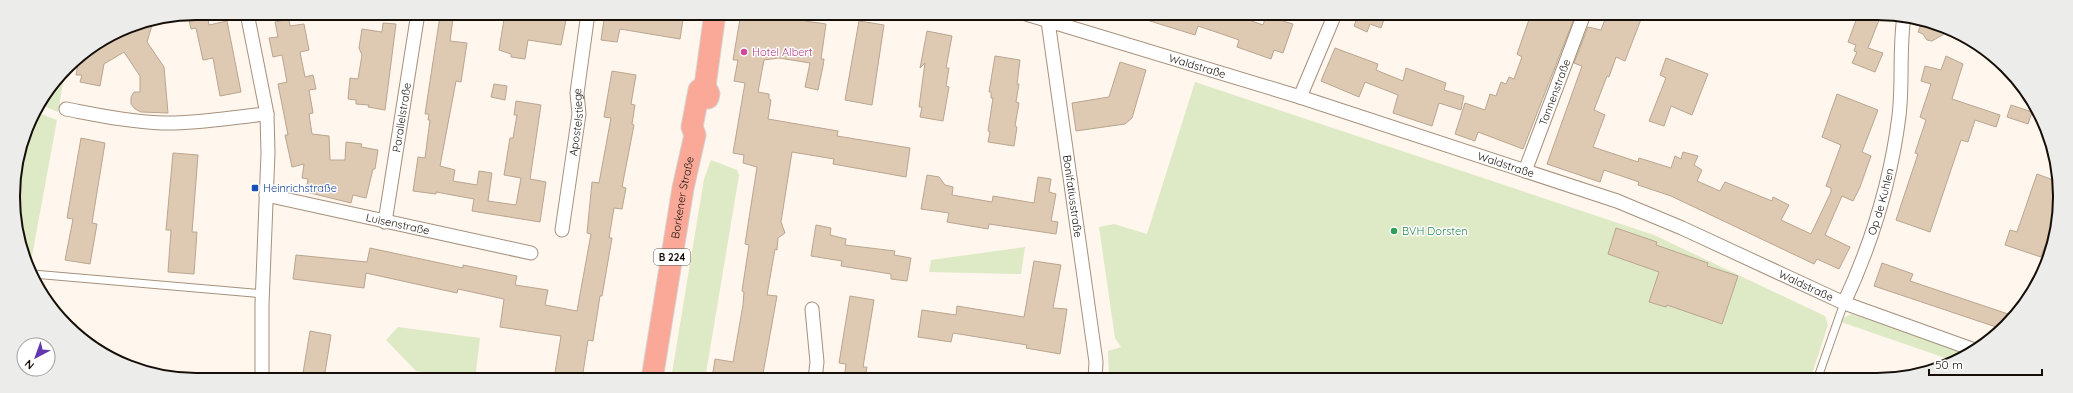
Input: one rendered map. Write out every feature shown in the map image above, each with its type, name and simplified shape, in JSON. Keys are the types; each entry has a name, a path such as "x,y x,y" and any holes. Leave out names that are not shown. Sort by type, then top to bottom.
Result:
{"main road":[{"name":"Borkener Straße","path":"653,373 684,188 695,135 702,130 709,94 705,86 714,20"}],"street":[{"path":"248,20 267,114 268,153 262,373"},
{"name":"Parallelstraße","path":"386,222 417,20"},
{"name":"Apostelstiege","path":"562,230 579,114 576,93 587,20"},
{"name":"Bonifatiusstraße","path":"1047,20 1095,354 1095,373"},
{"name":"Waldstraße","path":"1056,20 1300,97 1646,212 1844,303 1968,347"},
{"path":"1300,97 1332,20"},
{"name":"Tannenstraße","path":"1525,171 1582,20"},
{"name":"Op de Kuhlen","path":"1844,303 1864,254 1890,168 1899,114 1901,37 1903,22"},
{"path":"66,109 118,119 163,123 205,121 267,114"},
{"name":"Luisenstraße","path":"266,195 531,253"},
{"path":"812,309 817,362 816,373"}],"lane":[{"path":"38,274 264,294"},
{"name":"Op de Kuhlen","path":"1819,373 1844,303"}],"green space":[{"path":"64,80 58,112 45,107"},
{"name":"BVH Dorsten","path":"1195,82 1654,235 1825,316 1828,325 1812,373 1109,373 1108,351 1121,347 1115,338 1099,227 1114,224 1147,234"},
{"path":"41,114 57,120 31,260 23,231 20,208 20,185 23,162 33,129"},
{"path":"711,160 737,170 739,175 706,373 672,373 704,179"},
{"path":"1025,247 1021,274 929,272 931,260"},
{"path":"1851,314 1961,351 1947,359 1841,322 1845,317"},
{"path":"398,327 480,338 476,373 431,373 416,371 386,340"}],"building":[{"path":"189,20 208,20 209,25 227,21 241,92 220,96 213,58 203,60 196,28 191,29"},
{"path":"289,20 290,26 304,24 309,50 300,52 305,77 313,75 316,89 309,90 313,113 309,114 312,134 329,136 330,160 345,160 346,142 362,144 361,147 378,150 375,169 373,169 366,198 353,195 351,203 306,192 308,179 302,178 304,164 292,167 285,135 288,135 278,84 287,82 282,55 273,57 269,38 278,37 275,22"},
{"path":"439,20 453,20 450,41 467,43 461,82 456,81 440,166 455,170 453,181 477,185 479,171 492,173 488,201 516,205 521,178 504,175 510,138 513,138 517,115 514,115 516,101 541,105 530,179 546,182 540,222 472,211 474,199 436,192 436,194 413,191 418,157 425,158 430,120 428,120 429,114 425,114"},
{"path":"504,20 566,20 561,45 528,40 525,59 511,57 511,54 499,50"},
{"path":"604,20 683,20 680,39 620,29 617,42 601,40"},
{"path":"740,20 805,20 826,24 821,59 824,59 818,90 805,87 810,63 779,58 764,60 758,92 769,94 769,99 771,100 768,119 838,131 837,136 910,148 906,177 833,164 834,159 792,152 781,222 785,233 778,238 777,250 775,249 767,295 777,296 763,373 713,372 715,359 733,362 743,305 744,292 742,291 749,245 745,244 757,167 743,163 744,155 733,153 745,83 734,81 738,60 733,60"},
{"path":"1147,20 1249,20 1263,25 1265,20 1280,20 1293,24 1283,53 1274,50 1271,59 1237,47 1239,40 1198,26 1195,35"},
{"path":"1356,20 1384,20 1381,28 1370,24 1367,32 1354,26"},
{"path":"1529,20 1573,21 1523,149 1478,132 1475,141 1455,134 1465,103 1485,110 1490,94 1496,96 1501,82 1506,84 1509,77 1514,79 1522,57 1517,54"},
{"path":"1605,20 1641,20 1625,61 1616,57 1609,77 1607,76 1594,110 1605,115 1593,147 1638,162 1639,158 1671,168 1675,156 1681,159 1683,152 1698,156 1694,165 1702,170 1697,181 1720,191 1725,182 1772,201 1773,197 1789,205 1781,220 1811,234 1831,192 1831,188 1826,186 1841,145 1822,137 1837,94 1878,110 1862,152 1871,156 1860,187 1853,201 1842,196 1825,235 1850,247 1839,269 1817,259 1814,264 1671,196 1638,185 1639,182 1604,170 1600,182 1547,164 1582,66 1574,63 1588,27 1601,30"},
{"path":"1856,20 1879,20 1868,48 1883,53 1875,72 1852,63 1857,52 1854,51 1856,45 1848,42"},
{"path":"859,21 884,25 872,105 845,100"},
{"path":"383,23 396,24 385,110 368,107 369,105 356,104 356,100 348,99 350,78 358,79 362,55 359,48 362,29 382,32"},
{"path":"152,26 147,42 164,67 168,113 141,112 135,109 131,104 131,97 134,92 140,92 140,76 124,52 104,64 100,86 80,82 82,75 76,75 78,66 98,50 129,33"},
{"path":"1921,26 1945,33 1932,41 1927,40 1923,34 1918,32"},
{"path":"927,31 952,36 946,68 949,68 946,86 949,87 943,121 920,117 922,107 919,107 925,63 920,68"},
{"path":"1335,48 1378,64 1376,70 1403,81 1406,68 1446,83 1444,90 1464,96 1461,110 1439,103 1432,126 1393,113 1398,95 1365,82 1359,97 1321,81"},
{"path":"995,56 1020,60 1017,84 1019,84 1016,102 1019,103 1015,126 1017,127 1014,146 988,142 990,132 988,131 993,98 991,98 991,92 989,92"},
{"path":"1946,56 1963,64 1952,99 2000,115 1996,127 1975,120 1968,142 1961,140 1930,232 1896,220 1918,154 1915,153 1926,120 1920,117 1931,84 1921,81 1925,66 1941,70"},
{"path":"1666,58 1708,74 1692,115 1671,106 1664,126 1649,121 1666,78 1660,75"},
{"path":"1120,62 1146,70 1132,118 1125,124 1076,131 1072,103 1109,97"},
{"path":"612,71 636,75 631,104 635,105 632,124 634,125 622,187 626,188 622,209 614,208 609,238 612,238 602,296 600,296 593,341 588,340 583,373 555,373 561,336 500,327 504,299 458,289 457,293 366,273 364,288 293,279 296,255 367,262 370,248 463,268 463,265 517,276 515,285 548,290 545,305 577,311 591,234 587,233 592,182 599,183 611,118 604,117"},
{"path":"494,84 507,86 505,100 491,97"},
{"path":"2011,105 2032,113 2028,124 2007,117"},
{"path":"81,138 105,143 92,223 97,224 90,264 65,260 73,219 67,218"},
{"path":"173,153 198,155 192,232 197,232 194,274 168,272 171,230 166,230"},
{"path":"2037,174 2052,180 2053,208 2050,231 2041,257 2005,245 2010,230 2017,232"},
{"path":"927,175 939,177 945,185 953,187 952,195 992,202 993,196 1034,203 1038,177 1051,179 1049,192 1056,194 1051,221 1058,222 1056,234 989,224 988,229 947,222 949,213 921,209"},
{"path":"816,225 831,228 830,235 846,239 845,245 895,251 894,255 911,258 907,281 891,279 891,274 841,266 842,261 811,256"},
{"path":"1616,228 1657,242 1656,245 1708,263 1707,266 1738,276 1722,324 1667,305 1666,307 1649,302 1659,272 1608,254"},
{"path":"1034,261 1061,265 1053,308 1067,309 1060,354 1026,348 1027,345 953,333 951,342 918,337 922,310 956,315 957,306 1024,317"},
{"path":"1882,263 1913,274 1910,281 2008,314 1995,327 1874,286"},
{"path":"850,296 874,300 863,367 867,367 866,373 845,373 846,364 839,363"},
{"path":"310,331 331,335 325,373 303,373"}],"place":[{"name":"Hotel Albert","path":"744,52"},
{"name":"Heinrichstraße","path":"255,188"},
{"name":"BVH Dorsten","path":"1394,231"}]}
